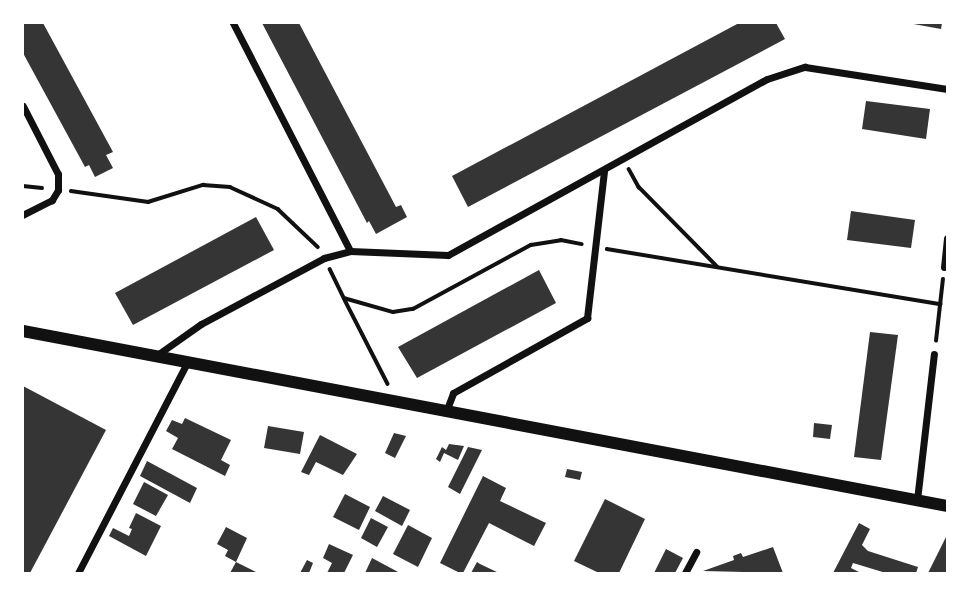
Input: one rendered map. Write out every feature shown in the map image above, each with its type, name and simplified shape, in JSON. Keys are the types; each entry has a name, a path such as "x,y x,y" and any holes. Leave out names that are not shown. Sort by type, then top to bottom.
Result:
{"street":[{"path":"233,23 350,251"},
{"path":"157,355 201,324 324,258 350,251 449,255 766,79 805,67 947,89"},
{"path":"23,106 58,174 58,191 52,200 23,215"},
{"path":"447,409 453,393 587,318 604,171"},
{"path":"944,267 947,238"},
{"path":"23,331 396,399 947,506"},
{"path":"918,500 934,354"},
{"path":"78,573 188,361"},
{"path":"685,573 696,552"}],"path":[{"path":"624,160 639,187 719,267"},
{"path":"58,191 148,202 203,185 230,187 267,201 314,243 324,258 396,399"},
{"path":"344,298 393,312 413,309 531,245 561,240 940,304"},
{"path":"934,354 944,267"}],"building":[{"path":"23,23 43,23 113,152 106,155 113,168 95,177 89,165 85,167 23,53"},
{"path":"262,23 299,23 396,207 401,205 407,217 376,234 369,221 367,223"},
{"path":"739,23 776,23 785,39 468,207 452,176"},
{"path":"908,23 942,23 941,29"},
{"path":"866,101 930,109 926,139 862,129"},
{"path":"851,211 915,220 911,248 847,240"},
{"path":"256,217 274,250 133,325 115,293"},
{"path":"539,270 556,303 417,378 398,347"},
{"path":"870,332 898,335 881,460 854,457"},
{"path":"23,386 106,430 30,573 23,573"},
{"path":"185,418 231,440 221,460 230,465 225,476 172,449 178,438 166,431 172,420 182,424"},
{"path":"814,423 832,425 830,439 813,437"},
{"path":"268,426 304,432 300,454 264,448"},
{"path":"394,433 406,436 395,458 385,453"},
{"path":"320,435 357,454 343,475 316,462 309,475 301,472"},
{"path":"449,444 464,446 458,460 444,453 440,462 436,459 442,447 446,450"},
{"path":"468,447 482,450 460,494 448,487"},
{"path":"147,461 197,488 190,503 140,476"},
{"path":"567,469 582,472 580,480 565,477"},
{"path":"483,476 506,488 500,501 546,523 534,546 489,523 463,573 460,573 440,563"},
{"path":"144,482 168,495 156,516 133,504"},
{"path":"345,494 370,507 359,530 333,517"},
{"path":"383,496 410,510 402,526 375,511"},
{"path":"605,499 645,519 619,573 599,573 574,561"},
{"path":"136,513 161,526 146,556 109,536 113,528 129,536 132,529 129,528"},
{"path":"371,518 388,527 377,547 361,538"},
{"path":"859,523 870,529 862,545 868,551 918,567 916,573 886,573 853,563 851,568 861,573 833,573"},
{"path":"408,525 432,538 418,567 393,554"},
{"path":"226,527 247,538 236,562 225,556 228,550 217,544"},
{"path":"947,535 947,573 928,573"},
{"path":"329,544 353,555 344,573 327,573 332,563 323,558"},
{"path":"773,547 783,573 703,571 734,560 733,556 741,553 743,557"},
{"path":"666,549 683,558 675,573 654,573"},
{"path":"372,558 400,573 365,573"},
{"path":"307,560 313,563 309,573 300,573"},
{"path":"236,562 258,573 230,573"},
{"path":"477,562 480,564 499,573 471,573"}]}
